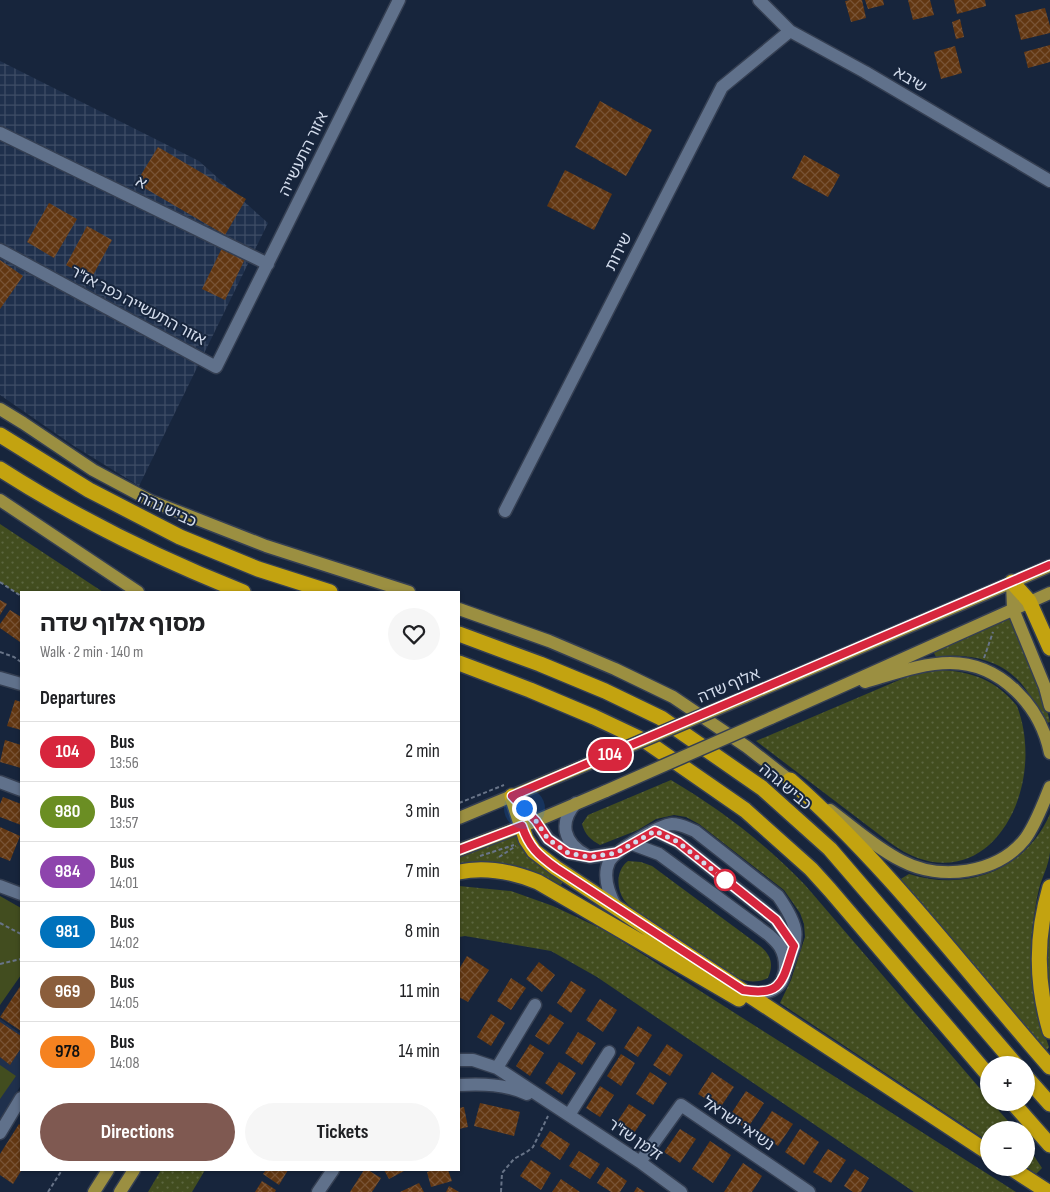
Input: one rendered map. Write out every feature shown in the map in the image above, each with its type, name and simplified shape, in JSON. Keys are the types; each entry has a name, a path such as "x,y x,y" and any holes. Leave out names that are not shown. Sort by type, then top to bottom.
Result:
{"highway":[{"name":"כביש גהה","path":"0,435 89,490 180,537 258,569 327,591"},
{"path":"0,469 110,533 169,562 241,591"},
{"path":"1012,582 1029,601 1050,648"},
{"name":"כביש גהה","path":"460,634 540,664 661,718 762,788 830,849 1008,1056"},
{"path":"460,663 530,690 647,742 745,810 817,876 980,1066"},
{"path":"790,780 827,813 869,855 1050,1067"},
{"path":"512,796 529,824 526,839 541,857 980,1147"},
{"path":"460,872 500,871 524,876 552,890 891,1088"},
{"path":"1050,887 1041,925 1039,969 1042,995 1050,1030"},
{"path":"1035,1087 1050,1104"},
{"path":"1020,1111 1050,1145"},
{"path":"1023,1176 1048,1192"}],"main road":[{"path":"0,409 23,422 93,470 151,501 266,546 406,591"},
{"path":"0,500 136,591"},
{"path":"1050,566 1012,582 1013,609 1045,687 1050,706"},
{"name":"אלוף שדה","path":"460,818 1012,582"},
{"path":"460,850 529,824 606,791 1050,593"},
{"path":"460,609 549,641 615,669 673,697 746,747 902,861 922,869 948,873 969,871 996,861 1025,839 1039,815 1050,786"},
{"path":"829,692 938,663 961,663 982,668 1002,678 1029,705 1041,725 1050,753"},
{"path":"120,1192 133,1171"},
{"path":"94,1192 106,1174"}],"street":[{"name":"אזור התעשייה","path":"239,322 399,0"},
{"name":"שיבא","path":"759,0 790,31 865,72 1050,182"},
{"name":"שירות","path":"506,511 722,87 790,31"},
{"name":"א","path":"0,133 268,264"},
{"name":"אזור התעשייה כפר אז\"ר","path":"0,250 216,367 239,322"},
{"path":"0,678 20,684"},
{"path":"0,782 20,790"},
{"path":"576,804 571,808 565,831 567,837 580,851 590,857"},
{"path":"529,824 568,853 590,857 616,853"},
{"path":"616,907 607,888 606,872 609,861 616,853 667,825 674,824 695,831 778,896 796,926 794,946 780,984 774,990 758,993 743,990"},
{"path":"655,831 678,842 776,920 794,946"},
{"path":"632,844 659,854 769,935 779,945 784,956 785,967 783,977"},
{"path":"0,886 20,894"},
{"path":"497,1068 535,1005"},
{"path":"570,1115 609,1052"},
{"name":"זלמן שז\"ר","path":"460,1060 473,1060 497,1068 640,1162 681,1192"},
{"name":"זלמן שז\"ר","path":"460,1085 490,1084 509,1087 570,1115"},
{"path":"0,1133 20,1100"},
{"name":"נשיאי ישראל","path":"640,1162 681,1105 809,1192"},
{"path":"318,1192 331,1171"}],"path":[{"path":"0,582 20,595"},
{"path":"982,668 992,632 1019,622"},
{"path":"0,652 20,661"},
{"path":"476,857 520,843 486,866 485,870"},
{"path":"0,924 20,934"},
{"path":"0,964 20,959"},
{"path":"501,1192 502,1173 514,1159 533,1147 552,1106"},
{"path":"48,1192 61,1171"}],"shaded area":[{"path":"0,61 199,161 268,223 139,486 74,446 0,395"},
{"path":"0,1019 20,1033 20,1087 0,1120"}],"green space":[{"path":"0,524 101,591 20,591 20,595 0,582"},
{"path":"1012,616 1042,691 1050,722 1044,724 1025,688 1008,671 979,658 936,657 933,651"},
{"path":"941,670 974,675 1001,690 1017,706 1025,740 1024,774 1016,806 1000,833 979,852 953,862 923,860 889,842 756,741 911,675"},
{"path":"671,780 742,828 805,885 980,1089 980,1111 999,1111 1008,1121 980,1121 980,1136 780,1003 791,980 805,937 804,924 800,913 784,890 699,824 686,817 674,815 656,819 638,830 600,845 591,839 582,824 588,815"},
{"path":"1050,814 1050,852 1037,897 1031,939 1032,971 1036,1002 1049,1047 1045,1053 899,880 909,874 930,879 952,880 972,878 991,872 1009,863 1025,850 1039,834"},
{"path":"516,835 521,843 564,880 559,888 460,867 460,857"},
{"path":"628,861 641,862 652,866 760,946 769,956 771,964 768,978 753,981 738,978 633,909 621,895 618,879 621,869"},
{"path":"460,886 511,891 553,906 606,931 980,1169 980,1176 991,1176 1016,1192 914,1192 597,977 551,951 465,936 460,937"},
{"path":"0,896 20,907 20,976 0,1005"},
{"path":"1050,919 1050,991 1047,964"},
{"path":"0,1065 16,1076 0,1099"},
{"path":"1035,1158 1042,1168 1035,1173"},
{"path":"160,1171 204,1171 192,1192 148,1192"}],"building":[{"path":"862,0 866,18 851,22 845,1"},
{"path":"865,0 883,0 884,5 868,9"},
{"path":"908,0 930,0 934,15 913,20"},
{"path":"954,0 985,0 986,6 957,14"},
{"path":"1045,8 1050,33 1021,40 1015,15"},
{"path":"960,19 964,37 956,39 952,22"},
{"path":"1050,45 1050,62 1028,68 1024,52"},
{"path":"955,46 962,73 941,79 934,52"},
{"path":"600,101 652,130 626,176 575,147"},
{"path":"158,147 246,199 225,235 136,183"},
{"path":"804,155 840,175 828,197 792,178"},
{"path":"565,170 612,194 594,230 547,206"},
{"path":"49,203 77,219 54,258 27,242"},
{"path":"87,226 112,240 91,279 66,265"},
{"path":"222,248 245,259 225,300 202,289"},
{"path":"0,260 23,276 0,309"},
{"path":"0,600 7,604 0,615"},
{"path":"10,610 20,616 20,642 0,628 0,624"},
{"path":"15,700 20,702 20,730 7,726"},
{"path":"5,740 20,745 20,768 0,762"},
{"path":"3,797 20,804 20,825 0,817 0,804"},
{"path":"0,827 20,836 10,861 0,857"},
{"path":"467,956 489,970 468,1002 460,998 460,967"},
{"path":"539,962 555,975 542,992 526,979"},
{"path":"511,978 526,988 511,1010 497,1001"},
{"path":"571,981 586,990 571,1013 557,1003"},
{"path":"20,987 20,1030 0,1017"},
{"path":"600,999 617,1010 603,1032 586,1020"},
{"path":"491,1014 505,1023 491,1046 477,1037"},
{"path":"550,1014 564,1023 549,1045 535,1036"},
{"path":"0,1022 20,1035 20,1050 10,1065 0,1057"},
{"path":"638,1026 652,1035 638,1057 624,1048"},
{"path":"578,1032 596,1043 582,1065 565,1053"},
{"path":"530,1044 544,1053 530,1076 516,1066"},
{"path":"667,1044 683,1055 670,1076 653,1065"},
{"path":"621,1054 635,1063 621,1086 607,1076"},
{"path":"559,1062 576,1073 562,1095 545,1083"},
{"path":"650,1072 667,1083 653,1105 636,1094"},
{"path":"712,1072 734,1087 720,1108 698,1094"},
{"path":"600,1086 614,1095 600,1117 586,1108"},
{"path":"746,1091 764,1103 747,1129 729,1117"},
{"path":"480,1103 520,1112 514,1136 474,1126"},
{"path":"629,1104 646,1115 632,1136 615,1125"},
{"path":"464,1107 468,1127 460,1129 460,1108"},
{"path":"772,1111 793,1124 778,1146 758,1132"},
{"path":"19,1124 21,1171 13,1184 0,1175 0,1154"},
{"path":"680,1129 696,1139 680,1163 664,1152"},
{"path":"800,1129 819,1142 804,1165 785,1152"},
{"path":"550,1131 570,1144 560,1160 540,1146"},
{"path":"710,1141 731,1155 713,1183 692,1169"},
{"path":"828,1149 846,1160 831,1183 813,1172"},
{"path":"579,1151 600,1164 590,1179 569,1166"},
{"path":"531,1160 551,1173 541,1190 520,1176"},
{"path":"743,1163 762,1176 752,1192 724,1192"},
{"path":"607,1167 627,1181 620,1192 611,1192 597,1183"},
{"path":"855,1169 869,1178 861,1192 853,1192 844,1186"},
{"path":"265,1171 287,1171 279,1185 263,1174"},
{"path":"363,1171 370,1171 381,1178 372,1192 350,1192"},
{"path":"385,1171 404,1171 389,1179"},
{"path":"448,1171 452,1181 431,1187 427,1172"},
{"path":"561,1179 580,1192 552,1192"},
{"path":"262,1181 276,1190 275,1192 255,1192"},
{"path":"419,1183 424,1192 400,1192"},
{"path":"449,1186 459,1192 446,1192"},
{"path":"637,1187 645,1192 634,1192"}],"bus line":[{"name":"104","path":"460,850 522,826 526,839 534,851 541,857 743,990 758,993 774,990 780,984 794,946 788,936 776,920 678,842 655,831 616,853 590,857 568,853 548,839 536,821 512,796 1050,565"}],"route":[{"path":"524,808 536,821 548,839 568,853 590,857 616,853 655,831 671,837 725,880"}]}
